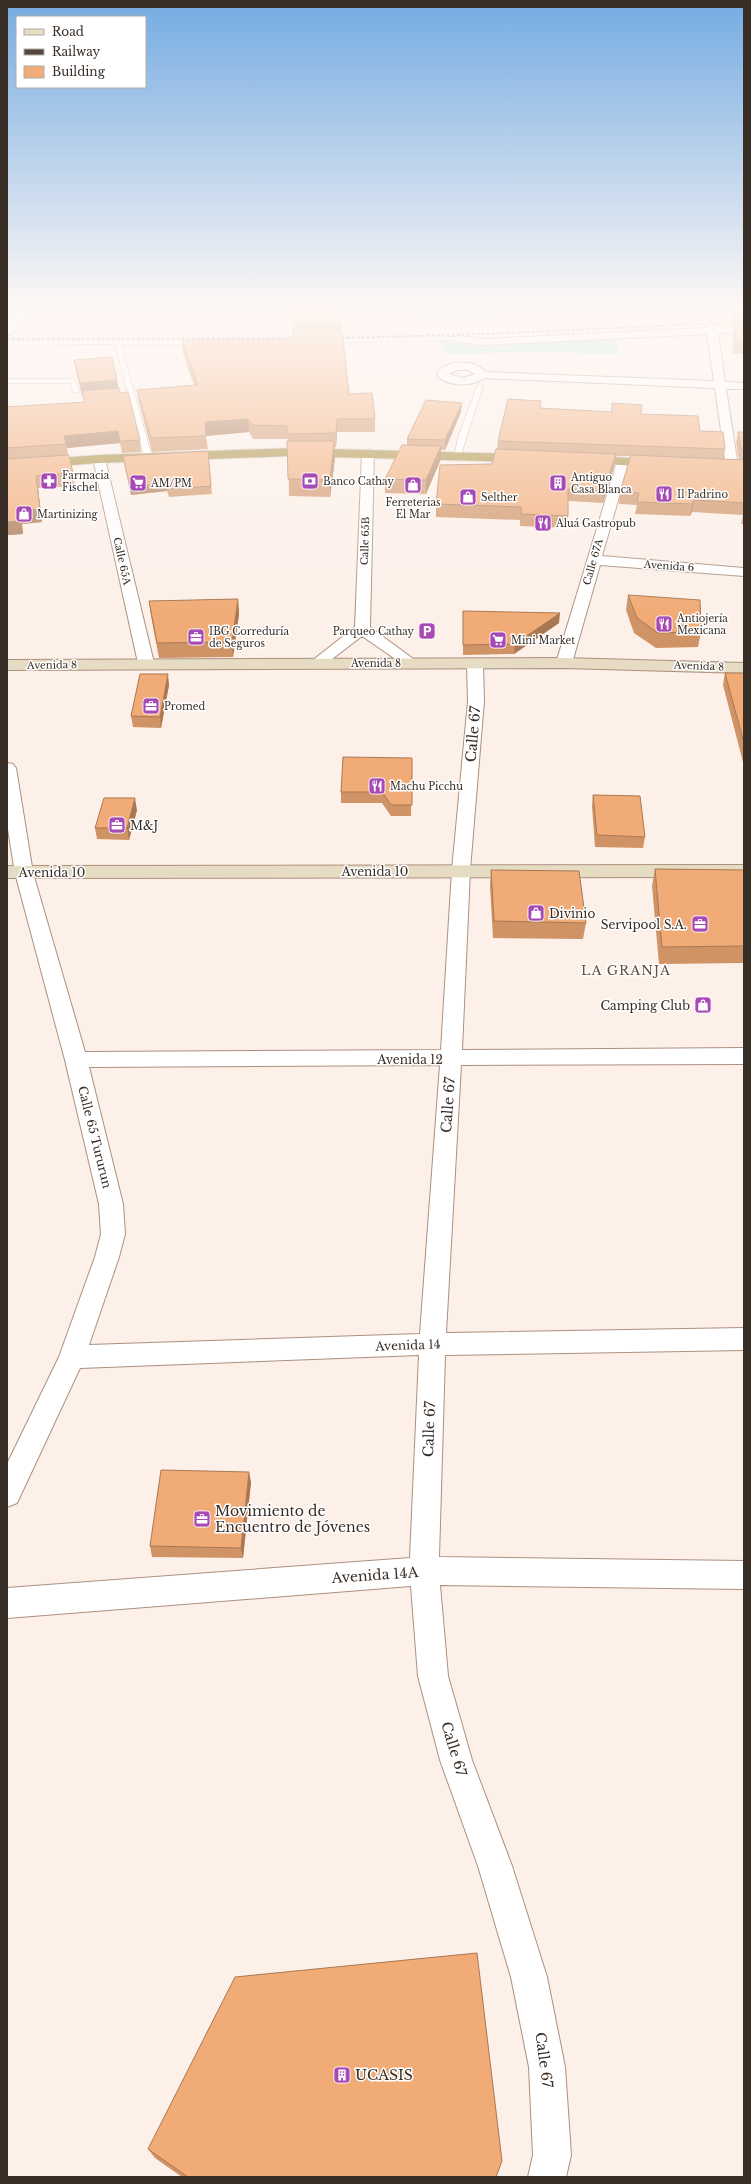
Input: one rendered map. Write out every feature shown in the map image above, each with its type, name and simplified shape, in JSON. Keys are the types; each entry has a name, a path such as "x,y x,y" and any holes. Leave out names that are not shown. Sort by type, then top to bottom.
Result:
{"highway":[{"path":"7,466 99,459 292,452 537,458"},
{"path":"569,460 670,464"},
{"path":"716,465 738,466"}],"street":[{"path":"726,410 738,466"},
{"name":"Calle 65B","path":"362,629 368,453"},
{"name":"Calle 65A","path":"99,459 146,663"},
{"name":"Calle 67A","path":"564,663 623,462"},
{"name":"Avenida 6","path":"594,560 744,572"},
{"path":"318,663 362,629 412,664"},
{"name":"Avenida 8","path":"7,665 146,663 564,663 744,668"},
{"name":"Calle 67","path":"475,664 476,701 461,870 452,1058 432,1344 424,1571 434,1676 456,1760 495,1866 529,1977 546,2059 552,2155 547,2177"},
{"name":"Calle 65 Tururun","path":"7,768 16,873 76,1060 111,1204 113,1234 107,1257 72,1357 7,1494"},
{"name":"Avenida 10","path":"16,873 744,870"},
{"name":"Avenida 12","path":"76,1060 744,1056"},
{"name":"Avenida 14","path":"72,1357 432,1344 744,1339"},
{"name":"Avenida 14A","path":"7,1603 424,1571 744,1575"}],"lane":[{"path":"132,410 148,457"},
{"path":"457,456 461,437 473,410"}],"building":[{"path":"7,410 132,410 140,440 120,441 118,431 64,436 66,444 7,448"},
{"path":"143,410 374,410 375,419 337,419 336,433 287,434 287,426 252,425 248,419 205,422 206,436 151,438"},
{"path":"421,410 459,410 445,440 407,439"},
{"path":"505,410 575,410 612,412 612,410 641,410 641,414 698,416 700,431 723,432 725,449 498,441"},
{"path":"738,432 744,432 744,450 741,449"},
{"path":"287,441 334,441 330,480 288,479"},
{"path":"402,445 441,446 426,480 385,479"},
{"path":"496,449 616,454 604,491 568,489 568,516 521,514 521,507 436,504 440,465 492,464"},
{"path":"208,451 211,486 168,489 166,483 130,487 123,456"},
{"path":"69,455 73,473 36,476 40,509 20,511 20,521 7,522 7,459"},
{"path":"631,455 744,460 744,503 694,500 692,504 637,502 639,493 620,492"},
{"path":"628,595 700,600 701,632 658,633 637,618"},
{"name":"IBG Correduría de Seguros","path":"238,599 232,642 157,643 149,601"},
{"path":"463,611 560,613 515,644 463,645"},
{"path":"725,673 744,673 744,743"},
{"name":"Promed","path":"140,674 168,674 160,717 131,716"},
{"name":"Machu Picchu","path":"343,757 412,758 412,805 391,805 382,792 341,792"},
{"path":"593,795 640,796 645,837 597,835"},
{"path":"104,798 135,798 127,828 95,828"},
{"name":"Servipool S.A.","path":"655,869 744,870 744,946 662,947"},
{"name":"Divinio","path":"491,870 579,871 586,923 494,921"},
{"name":"Movimiento de Encuentro de Jóvenes","path":"161,1470 249,1472 241,1548 150,1546"},
{"name":"UCASIS","path":"477,1953 502,2161 496,2177 188,2177 148,2149 235,1977"}],"place":[{"name":"Farmacia Fischel","path":"49,481"},
{"name":"Banco Cathay","path":"310,481"},
{"name":"AM/PM","path":"138,483"},
{"name":"Antiguo Casa Blanca","path":"558,483"},
{"name":"Ferreterias El Mar","path":"413,485"},
{"name":"Il Padrino","path":"664,494"},
{"name":"Selther","path":"468,497"},
{"name":"Martinizing","path":"24,514"},
{"name":"Aluá Gastropub","path":"543,523"},
{"name":"Antiojería Mexicana","path":"664,624"},
{"name":"Parqueo Cathay","path":"427,631"},
{"name":"IBG Correduría de Seguros","path":"196,637"},
{"name":"Mini Market","path":"498,640"},
{"name":"Promed","path":"151,706"},
{"name":"Machu Picchu","path":"377,786"},
{"name":"M&J","path":"117,825"},
{"name":"Divinio","path":"536,913"},
{"name":"Servipool S.A.","path":"700,924"},
{"name":"Camping Club","path":"703,1005"},
{"name":"Movimiento de Encuentro de Jóvenes","path":"202,1519"},
{"name":"UCASIS","path":"342,2075"}],"district":[{"name":"LA GRANJA","path":"626,970"}]}
